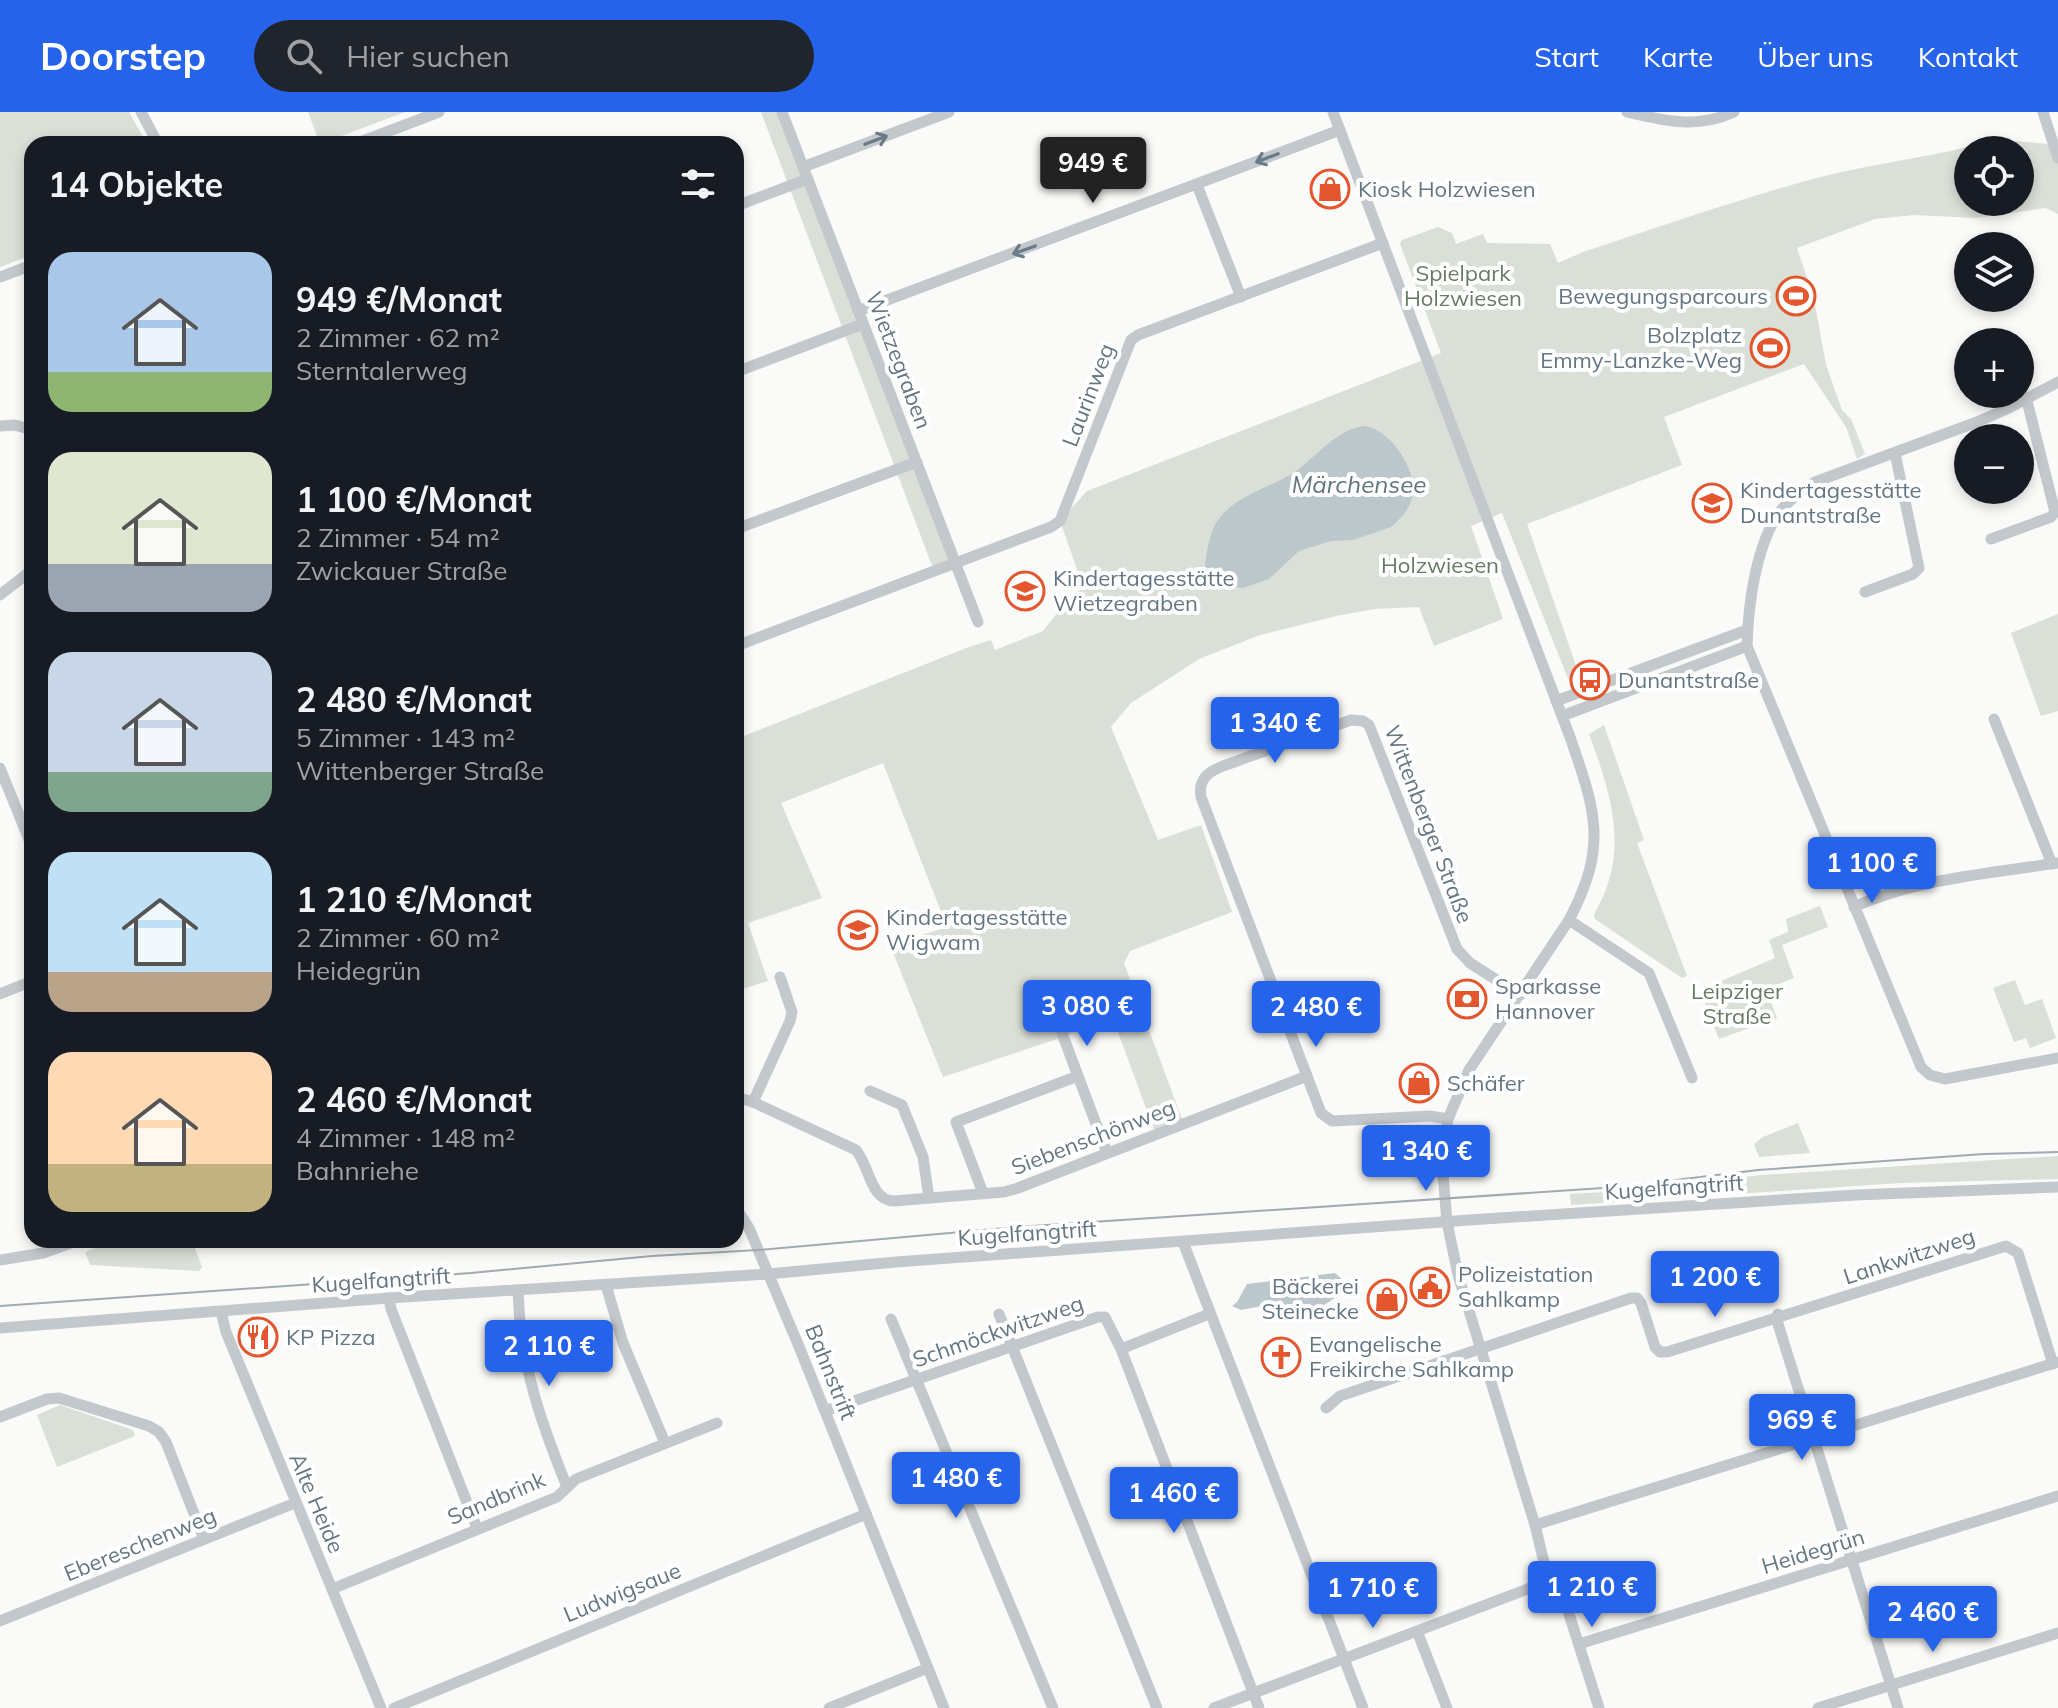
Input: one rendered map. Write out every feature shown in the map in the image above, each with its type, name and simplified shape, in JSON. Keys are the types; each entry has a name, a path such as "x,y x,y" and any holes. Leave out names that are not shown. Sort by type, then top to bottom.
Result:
{"street":[{"path":"141,112 154,136"},
{"path":"376,136 439,112"},
{"name":"Wietzegraben","path":"782,112 978,622"},
{"path":"744,202 949,112"},
{"path":"1333,112 1589,792 1595,832 1588,880 1569,920 1469,1070 1448,1119 1442,1162 1447,1222 1458,1275 1535,1525 1548,1579 1561,1589 1599,1708"},
{"path":"1627,112 1679,124 1720,118 1734,112"},
{"path":"2043,112 2058,158"},
{"path":"858,311 1340,130"},
{"path":"1197,185 1241,297"},
{"name":"Laurinweg","path":"744,643 1051,527 1060,521 1131,340 1383,243"},
{"path":"0,277 24,268"},
{"path":"744,369 863,324"},
{"path":"2034,393 2058,382"},
{"path":"2009,408 1815,482 1781,510 1761,550 1747,646 1921,1067 1930,1075 1945,1079 2058,1058"},
{"path":"1991,539 2051,517 2055,512 2029,408"},
{"path":"0,426 24,428"},
{"path":"1865,592 1913,574 1919,568 1895,453"},
{"path":"744,526 917,462"},
{"path":"0,595 24,576"},
{"path":"1556,701 1747,630"},
{"path":"1562,716 1747,646"},
{"path":"1854,907 1878,896 1926,885 2055,863 1994,719"},
{"name":"Wittenberger Straße","path":"1448,1119 1430,1116 1332,1121 1321,1113 1201,797 1200,786 1205,776 1213,770 1351,720 1369,725 1457,949 1470,963 1520,995"},
{"path":"0,768 24,827"},
{"path":"1569,920 1649,973 1692,1078"},
{"path":"753,1102 792,1012 780,977"},
{"path":"0,994 24,984"},
{"path":"1062,1033 1107,1153"},
{"path":"983,1193 956,1122 1078,1076"},
{"name":"Siebenschönweg","path":"744,1099 856,1150 863,1159 877,1195 885,1201 1018,1188 1307,1076"},
{"path":"870,1091 902,1105 923,1157 929,1198"},
{"name":"Kugelfangtrift","path":"0,1328 1447,1222 1856,1195 2058,1187"},
{"name":"Bahnstrift","path":"744,1220 825,1411 944,1708"},
{"path":"1183,1242 1363,1708"},
{"name":"Lankwitzweg","path":"1326,1408 1340,1396 1631,1298 1637,1298 1641,1303 1655,1347 1660,1352 1667,1352 2006,1246 2018,1253 2056,1363"},
{"path":"0,1260 57,1248"},
{"path":"606,1285 623,1343 665,1443"},
{"path":"518,1290 520,1331 532,1392 567,1487"},
{"path":"389,1298 477,1528"},
{"name":"Alte Heide","path":"221,1312 226,1332 295,1503 381,1708"},
{"path":"999,1314 1157,1708"},
{"path":"1209,1314 1121,1349 1259,1708"},
{"path":"1778,1316 1898,1708"},
{"name":"Schmöckwitzweg","path":"825,1411 1105,1317 1121,1349"},
{"path":"891,1319 1053,1708"},
{"path":"1535,1525 2056,1363"},
{"path":"0,1417 47,1399 59,1398 149,1426 159,1432 166,1442 204,1539"},
{"name":"Sandbrink","path":"332,1589 557,1497 576,1479 717,1423"},
{"name":"Heidegrün","path":"1579,1644 2058,1496"},
{"name":"Ebereschenweg","path":"0,1621 295,1503"},
{"name":"Ludwigsaue","path":"394,1708 866,1514"},
{"path":"1214,1708 1548,1579"},
{"path":"1417,1631 1447,1708"},
{"path":"1818,1708 2058,1633"},
{"path":"829,1708 928,1668"}],"green space":[{"path":"0,112 129,112 142,136 24,136 24,258 0,267"},
{"path":"308,112 405,112 341,136 317,136"},
{"path":"761,112 782,112 956,563 934,571"},
{"path":"2034,143 2058,145 2058,214 2046,208 2034,210"},
{"path":"1954,150 1954,216 1990,216 1976,218 1914,215 1875,219 1797,248 1814,299 1826,365 1842,410 1851,419 1865,454 1857,459 1846,427 1804,364 1664,417 1682,465 1527,524 1582,683 1571,686 1502,513 1471,526 1503,619 1434,646 1419,607 1375,609 1260,635 1199,659 1131,703 1111,727 1158,840 1201,825 1232,912 1130,951 1124,963 1184,1124 1156,1135 1102,989 1093,992 1103,1020 1060,1038 943,1077 890,945 947,927 883,763 781,803 822,898 748,923 768,981 744,988 744,736 969,647 991,640 995,650 1043,631 1072,594 1084,589 1060,521 1087,491 1441,353 1400,244 1402,240 1438,227 1452,233 1456,244 1483,234 1487,243 1550,244 1558,263 1729,204 1840,172"},
{"path":"2058,614 2058,711 2041,716 2011,633"},
{"path":"1604,725 1644,840 1637,843 1687,976 1682,978 1595,919 1609,880 1615,843 1607,787 1589,734"},
{"name":"Leipziger Straße","path":"1820,906 1828,927 1782,945 1794,978 1766,989 1777,1018 1719,1039 1700,990 1775,958 1769,940 1788,932 1786,919"},
{"path":"2015,980 2025,1005 2042,999 2056,1038 2030,1048 2026,1038 2014,1042 1993,988"},
{"path":"1798,1123 1810,1153 1759,1157 1754,1144 1763,1137"},
{"path":"2058,1156 2058,1179 1900,1183 1571,1205 1570,1194 1640,1190 1761,1175"},
{"path":"96,1248 195,1248 202,1267 199,1271 90,1265 85,1252"},
{"path":"60,1405 133,1430 135,1436 57,1467 37,1415"}],"water":[{"name":"Märchensee","path":"1363,426 1374,429 1393,443 1408,466 1413,490 1410,505 1400,518 1391,527 1353,540 1331,541 1299,551 1269,579 1243,588 1215,580 1205,565 1212,533 1223,513 1242,499 1302,467 1343,433"},
{"path":"1335,1273 1344,1281 1334,1299 1296,1317 1267,1305 1241,1310 1232,1306 1247,1284"}],"tram line":[{"path":"0,1306 471,1273 1017,1227 1618,1187 1758,1170 1984,1154 2058,1152"}],"place":[{"name":"Kiosk Holzwiesen","path":"1330,189"},
{"name":"Bewegungsparcours","path":"1796,296"},
{"name":"Bolzplatz Emmy-Lanzke-Weg","path":"1770,348"},
{"name":"Kindertagesstätte Dunantstraße","path":"1712,503"},
{"name":"Kindertagesstätte Wietzegraben","path":"1025,591"},
{"name":"Dunantstraße","path":"1590,680"},
{"name":"Kindertagesstätte Wigwam","path":"858,930"},
{"name":"Sparkasse Hannover","path":"1467,999"},
{"name":"Schäfer","path":"1419,1083"},
{"name":"Polizeistation Sahlkamp","path":"1430,1287"},
{"name":"Bäckerei Steinecke","path":"1387,1299"},
{"name":"KP Pizza","path":"258,1337"},
{"name":"Evangelische Freikirche Sahlkamp","path":"1281,1357"}],"park label":[{"name":"Spielpark Holzwiesen","path":"1463,286"},
{"name":"Holzwiesen","path":"1440,565"}]}
